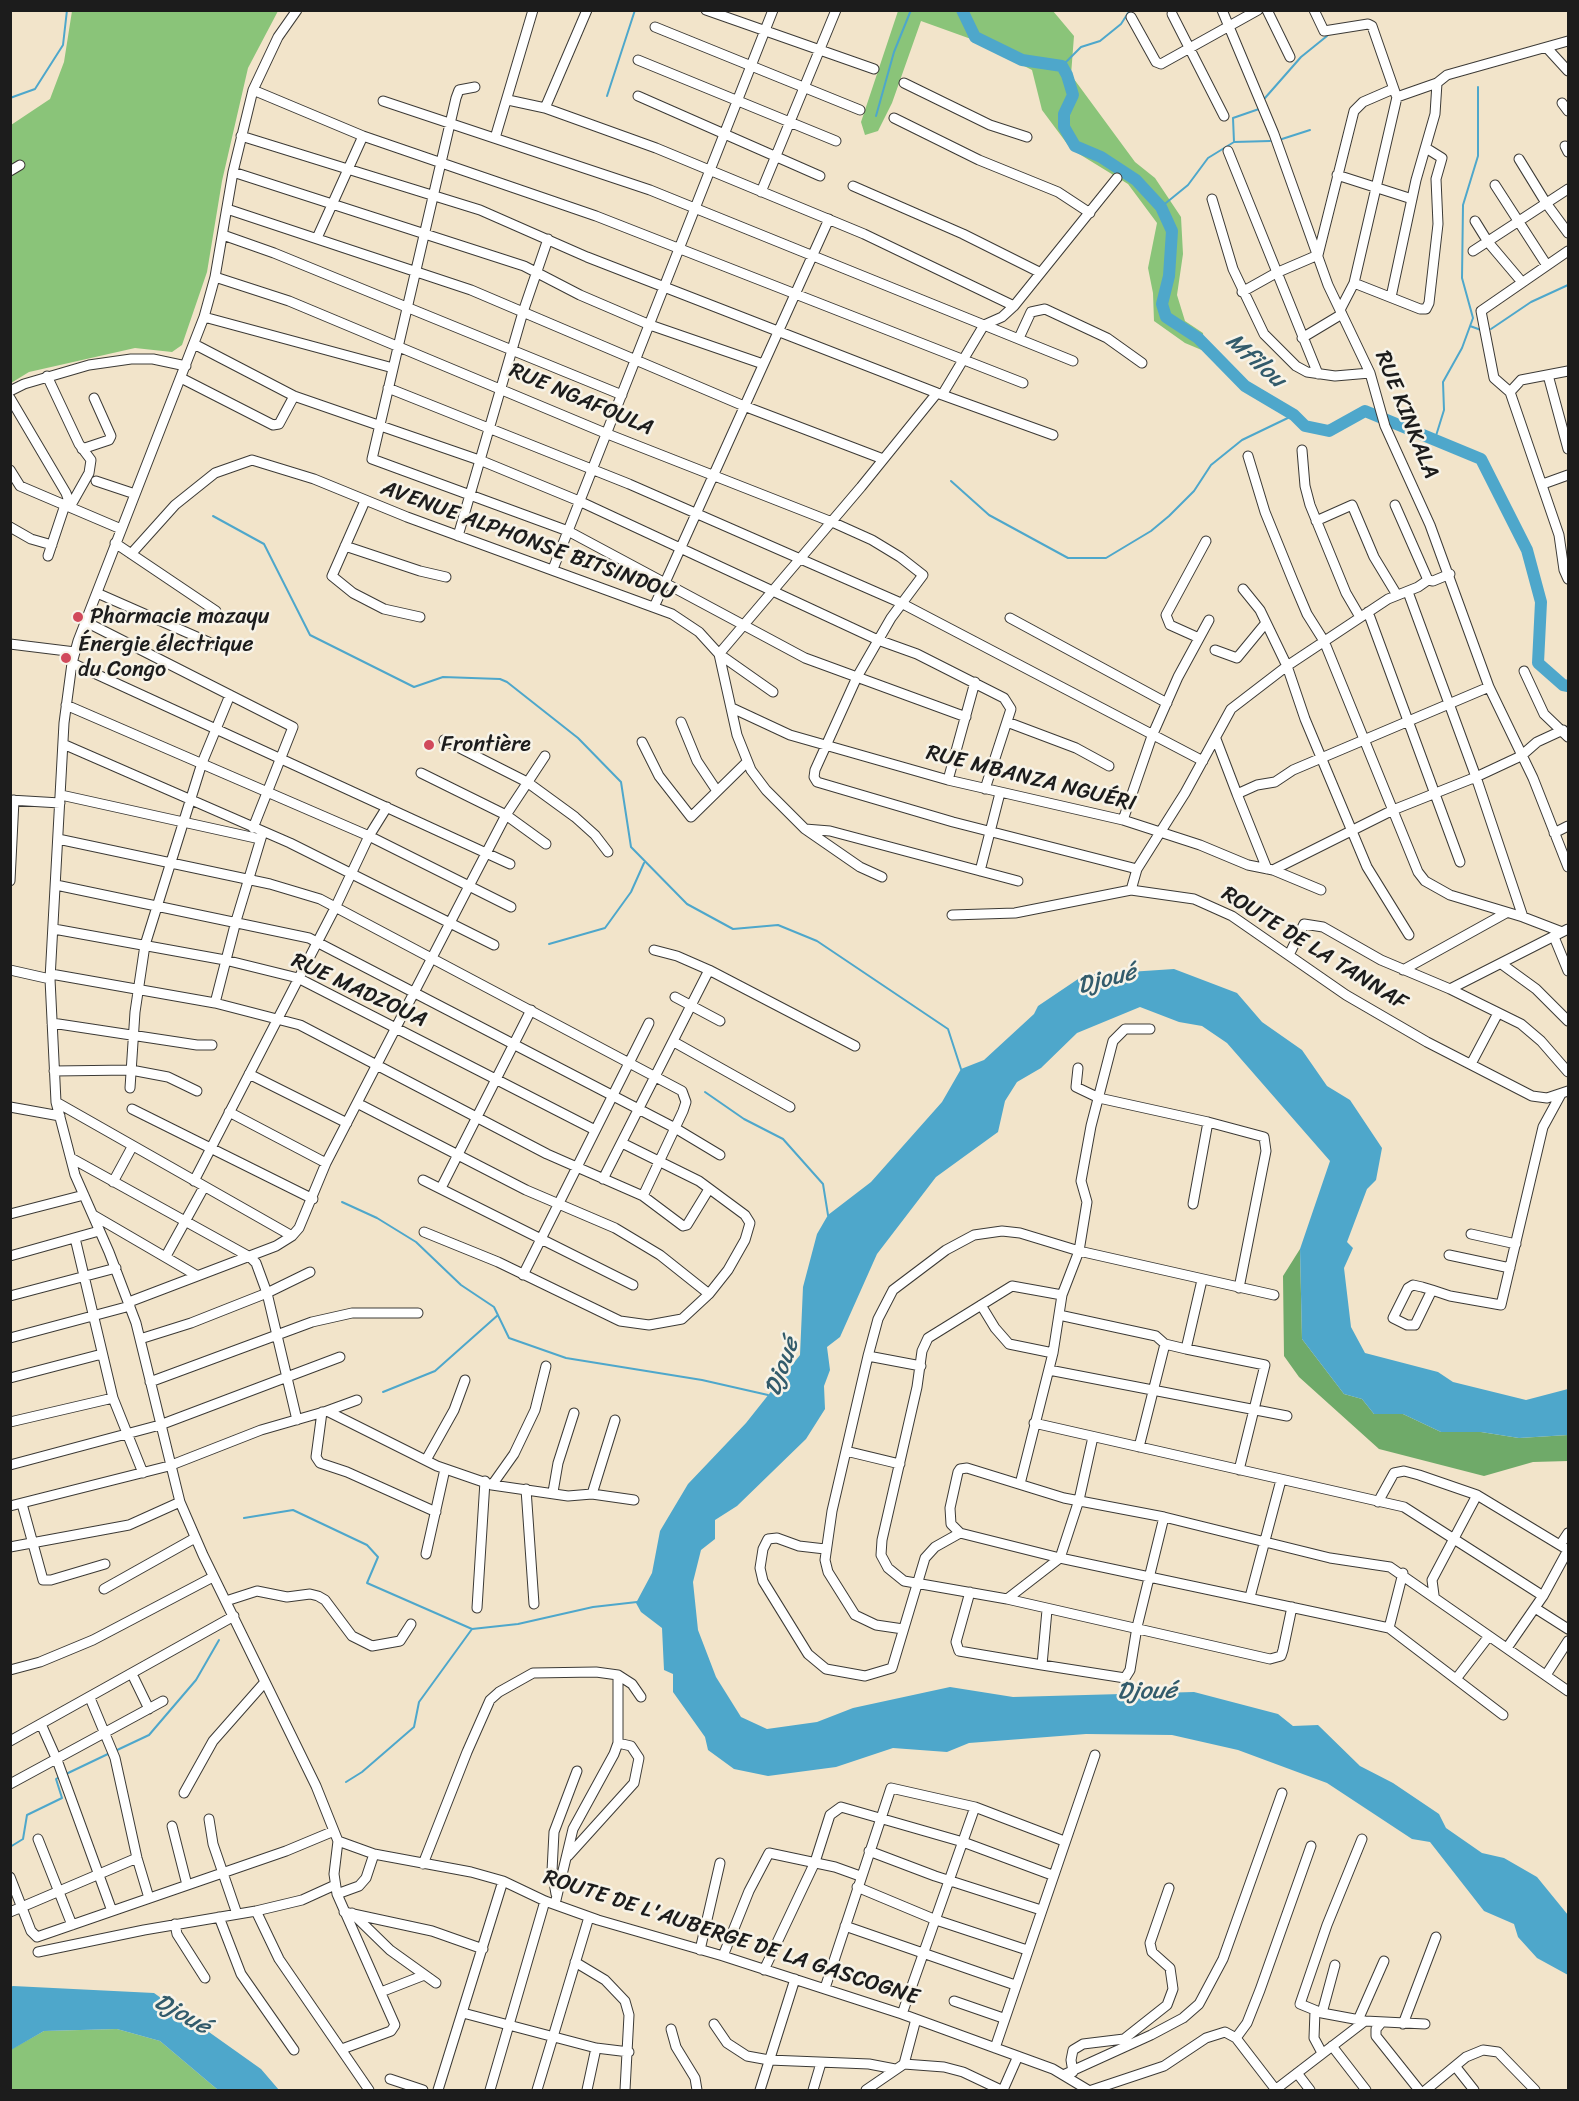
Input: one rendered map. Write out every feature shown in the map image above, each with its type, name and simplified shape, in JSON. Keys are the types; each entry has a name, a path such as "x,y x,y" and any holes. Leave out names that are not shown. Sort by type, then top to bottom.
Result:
{"street":[{"path":"297,10 278,37 253,90 233,172 215,277 204,316 115,543 72,663 63,744 51,976 52,1023 56,1102 84,1195 116,1269 140,1339 169,1466 180,1502 213,1577 234,1616 339,1841 336,1890 348,1912 394,2020 394,2030 342,2049"},
{"path":"495,138 533,10"},
{"path":"545,108 586,10"},
{"path":"706,10 874,69"},
{"path":"553,569 773,10"},
{"path":"761,192 822,49 836,10"},
{"name":"RUE KINKALA","path":"1222,10 1274,134 1328,285 1370,373 1385,426 1450,574 1456,600 1474,639 1489,687 1569,867"},
{"path":"1131,17 1158,64 1258,10"},
{"path":"1267,10 1290,57"},
{"path":"1302,338 1341,312 1351,286 1376,188 1395,93 1372,26 1323,30 1314,10"},
{"path":"1172,14 1224,116"},
{"path":"655,27 860,110"},
{"path":"1242,292 1276,273 1318,255 1354,111 1363,102 1437,83 1447,75 1529,50 1547,48 1569,41"},
{"path":"1547,48 1569,71"},
{"path":"638,60 836,141"},
{"path":"904,83 990,125 1027,137"},
{"path":"1390,297 1412,199 1435,114 1437,83"},
{"path":"475,87 459,90 431,194 372,459 568,531 805,658 966,717"},
{"path":"253,90 363,136 575,208 1023,383"},
{"path":"638,96 820,176"},
{"path":"508,100 545,108 656,148 829,219 935,266 1014,306"},
{"path":"383,101 697,208 1073,361"},
{"path":"894,118 1031,184 1058,192 1090,213"},
{"path":"241,136 480,210 939,394 1053,435"},
{"path":"317,238 363,136"},
{"path":"1328,285 1351,286 1426,309 1429,303 1438,224 1436,179 1442,158 1426,148"},
{"path":"1228,151 1318,374"},
{"path":"1519,159 1546,203 1569,233"},
{"path":"10,171 20,165"},
{"path":"233,172 332,202 536,271 580,295 650,325 763,364"},
{"path":"1337,175 1412,199"},
{"path":"882,877 860,867 805,829 766,790 747,762 737,735 719,654 939,394 984,325 1002,317 1014,306 1039,272 1117,178"},
{"path":"1495,185 1546,264"},
{"path":"853,186 963,234 1039,272"},
{"path":"1473,250 1569,189"},
{"path":"1212,199 1242,292 1264,334 1277,349 1296,366 1318,374 1350,376 1370,373"},
{"path":"227,209 415,271 523,312 744,406 883,459"},
{"path":"654,607 829,219"},
{"path":"1475,220 1488,242 1521,281"},
{"path":"223,235 513,349 622,395"},
{"path":"458,536 482,461 523,312 548,239"},
{"path":"1569,251 1521,281 1481,311 1494,378 1510,392 1566,548 1564,570 1569,579"},
{"name":"RUE NGAFOULA","path":"215,277 289,301 502,388 605,433 832,522 872,540 923,575 901,603"},
{"path":"1019,338 1031,312 1045,309 1107,338 1142,363"},
{"path":"204,316 393,368"},
{"path":"194,344 294,396 482,461 579,501 878,640 917,654 975,682 1009,704 1011,709 985,789"},
{"path":"10,390 47,376 89,365 131,359 153,359 186,366"},
{"path":"1510,392 1512,386 1521,380 1569,371"},
{"path":"1548,375 1569,449"},
{"path":"47,376 92,466 69,506 48,556"},
{"path":"181,378 273,425 279,424 294,396"},
{"path":"388,388 697,513 901,603 1203,761"},
{"path":"10,398 66,493 69,506"},
{"path":"82,449 109,440 111,436 94,398"},
{"path":"1302,450 1305,486 1316,521 1346,593 1364,615 1460,862"},
{"path":"1248,456 1262,504 1293,581 1307,614 1324,642 1418,872 1425,881 1450,895 1523,917 1562,933"},
{"name":"AVENUE ALPHONSE BITSINDOU","path":"131,554 175,505 215,473 235,464 252,460 273,465 458,536 654,607 689,624 719,654 773,692"},
{"path":"10,470 20,486 121,529"},
{"path":"1543,484 1569,475"},
{"path":"96,481 135,494"},
{"path":"10,492 20,486"},
{"path":"365,501 333,571 336,582 384,609 420,617"},
{"path":"1316,521 1352,505 1374,557 1397,595"},
{"path":"1395,505 1428,580"},
{"path":"10,527 31,539 52,545"},
{"path":"1199,638 1170,625 1166,615 1206,541"},
{"path":"115,543 216,611"},
{"path":"345,546 420,572 446,577"},
{"path":"1131,890 1137,869 1161,833 1231,709 1287,666 1364,615 1428,580 1433,581 1450,574"},
{"path":"1243,589 1254,600 1287,666 1293,689 1367,867 1409,935"},
{"path":"1408,592 1476,777 1523,917"},
{"path":"97,593 213,644"},
{"path":"901,603 857,677 815,770 814,777 817,782 989,831 1137,869"},
{"path":"1010,618 1167,703"},
{"path":"1124,820 1152,736 1209,620"},
{"path":"87,622 293,727 253,828"},
{"path":"1215,650 1237,658 1265,624"},
{"path":"10,644 75,652"},
{"path":"72,663 510,864"},
{"path":"1524,671 1544,714 1552,724 1566,733"},
{"path":"948,780 975,682"},
{"path":"1237,794 1257,785 1275,782 1321,759 1489,687"},
{"path":"130,1088 137,990 145,945 182,821 202,763 230,695"},
{"path":"66,705 369,836 468,888 511,907"},
{"name":"RUE MBANZA NGUÉRI","path":"732,708 790,735 826,746 1000,793 1124,820 1200,844 1248,865 1270,869 1321,890"},
{"path":"681,722 697,760 717,790"},
{"path":"1007,722 1076,748 1109,766"},
{"path":"1216,739 1270,869 1393,810 1476,777 1521,756 1537,742 1566,733"},
{"path":"444,740 527,782 575,817 608,852"},
{"path":"642,742 659,776 691,817 747,762"},
{"path":"63,744 253,828 262,836"},
{"path":"10,1338 129,1304 196,1275 250,1257 292,1236 313,1199 326,1162 506,815 545,756"},
{"path":"421,773 506,815 546,844"},
{"path":"980,871 1000,793"},
{"path":"10,881 12,800 60,799 262,836 353,872 494,945"},
{"path":"194,1181 336,906 369,836 387,807"},
{"path":"1554,833 1569,826"},
{"path":"805,829 830,831 1018,881"},
{"path":"215,1003 225,960 262,836"},
{"path":"58,839 298,892 336,906 681,1091 685,1098 683,1112 659,1159 644,1196"},
{"path":"56,885 236,921 317,942 675,1128 720,1155"},
{"name":"ROUTE DE LA TANNAF","path":"952,915 1015,912 1131,890 1194,899 1216,907 1346,995 1426,1042 1532,1096 1547,1098 1565,1093"},
{"path":"1403,969 1506,913"},
{"path":"1289,955 1304,924 1323,927 1403,969 1521,1024 1541,1041 1569,1072"},
{"name":"RUE MADZOUA","path":"54,929 225,960 298,978 595,1130"},
{"path":"1450,990 1562,933"},
{"path":"1562,933 1569,971"},
{"path":"654,950 677,956 709,970 855,1046"},
{"path":"1503,964 1536,989 1569,1021"},
{"path":"10,970 215,1003 300,1025 476,1118 575,1167 644,1196 685,1226 709,1189"},
{"path":"603,1179 709,970"},
{"path":"675,997 720,1021"},
{"path":"441,1188 531,1010"},
{"path":"1471,1064 1497,1013"},
{"path":"52,1023 197,1045 212,1045"},
{"path":"523,1275 556,1204 649,1023"},
{"path":"1020,1484 1053,1353 1062,1295 1079,1251 1087,1202 1081,1181 1090,1126 1100,1098 1113,1041 1118,1033 1135,1027 1150,1029"},
{"path":"674,1042 789,1107"},
{"path":"1078,1068 1076,1088 1100,1098 1257,1133 1266,1141 1239,1288"},
{"path":"54,1071 131,1070 168,1077 197,1091"},
{"path":"249,1074 346,1123"},
{"path":"1432,1290 1415,1325 1407,1325 1393,1318 1410,1285 1432,1290 1497,1306 1502,1302 1543,1127 1565,1093"},
{"path":"56,1102 292,1236"},
{"path":"357,1103 456,1156 556,1204 583,1212 615,1228 660,1255 710,1294"},
{"path":"10,1107 60,1116"},
{"path":"132,1109 313,1199"},
{"path":"229,1112 326,1162"},
{"path":"1193,1204 1208,1122"},
{"path":"424,1232 457,1244 614,1318 635,1324 662,1324 682,1319 710,1294 740,1250 750,1223 745,1215 709,1189 659,1159 622,1143"},
{"path":"112,1182 132,1147"},
{"path":"71,1158 250,1257 256,1263 267,1293 275,1336 297,1420"},
{"path":"423,1180 633,1285"},
{"path":"166,1256 204,1187"},
{"path":"10,1214 84,1195"},
{"path":"93,1215 196,1275"},
{"path":"10,1256 99,1231"},
{"path":"903,1629 876,1625 855,1615 828,1572 825,1549 868,1356 878,1319 893,1290 946,1250 974,1235 988,1231 1020,1233 1079,1251 1274,1295"},
{"path":"1471,1234 1515,1244"},
{"path":"75,1238 113,1398 143,1473"},
{"path":"1449,1255 1510,1268"},
{"path":"10,1296 116,1269"},
{"path":"140,1339 191,1323 267,1293 310,1272"},
{"path":"1186,1349 1202,1280 1205,1280"},
{"path":"1062,1295 1012,1286 928,1338 922,1352 921,1366 882,1540 881,1555 888,1568 897,1577 916,1583 1007,1599 1047,1610 1277,1658 1283,1650 1293,1606"},
{"path":"981,1305 994,1328 1009,1344 1053,1353"},
{"path":"150,1382 312,1322 352,1313 418,1313"},
{"path":"1059,1315 1156,1336 1165,1344 1265,1365 1239,1470"},
{"path":"1140,1447 1165,1344"},
{"path":"10,1378 102,1354"},
{"path":"868,1356 921,1366"},
{"path":"10,1465 160,1425 340,1357"},
{"path":"477,1608 489,1483 514,1454 535,1410 546,1366"},
{"path":"1049,1370 1152,1392 1287,1416"},
{"path":"426,1460 454,1410 465,1380"},
{"path":"10,1422 113,1398"},
{"path":"10,1506 169,1466 261,1430 325,1412 357,1400"},
{"path":"325,1412 446,1469 489,1483 568,1496 592,1494 634,1500"},
{"path":"325,1412 316,1457 320,1463 347,1472 436,1512"},
{"path":"553,1492 558,1463 574,1413"},
{"path":"592,1494 615,1420"},
{"path":"1034,1424 1281,1480 1342,1491 1415,1512 1543,1596"},
{"path":"1007,1599 1060,1558 1079,1500 1093,1437"},
{"path":"846,1451 900,1464"},
{"path":"1503,1715 1389,1628 1149,1575 1060,1558 960,1533 951,1524 950,1508 960,1469 967,1468 1079,1500 1164,1517 1330,1558 1390,1567 1403,1573 1569,1691"},
{"path":"426,1554 446,1469"},
{"path":"1378,1502 1394,1473 1404,1471 1477,1495 1566,1549"},
{"path":"1250,1597 1281,1480"},
{"path":"526,1489 534,1604"},
{"path":"1434,1595 1431,1580 1477,1495"},
{"path":"10,1547 129,1525 180,1502"},
{"path":"22,1504 43,1580 51,1580 105,1564"},
{"path":"970,1592 956,1642 959,1651 1125,1678 1130,1670 1137,1627 1164,1517"},
{"path":"825,1549 799,1546 777,1538 768,1539 763,1549 760,1568 763,1581 808,1654 817,1663 826,1669 865,1676 889,1670 894,1663 916,1583 928,1553 960,1533"},
{"path":"1507,1648 1543,1596 1566,1549 1569,1533"},
{"path":"104,1589 195,1538"},
{"path":"1389,1628 1403,1573"},
{"path":"10,1670 40,1662 93,1640 213,1577"},
{"path":"1418,1584 1431,1580"},
{"path":"226,1601 257,1592 287,1597 310,1594 318,1596 334,1611 352,1636 372,1646 400,1641 411,1624"},
{"path":"1535,1608 1569,1629"},
{"path":"1042,1665 1047,1610"},
{"path":"10,1741 234,1616"},
{"path":"1456,1679 1489,1636"},
{"path":"1546,1675 1569,1641"},
{"path":"423,1864 467,1752 490,1700 499,1692 533,1673 596,1672 618,1675 632,1684 641,1697"},
{"path":"132,1674 148,1709"},
{"path":"556,1900 578,1819 618,1743 618,1675"},
{"path":"184,1793 213,1742 265,1682"},
{"path":"90,1698 115,1758 136,1858 149,1898"},
{"path":"10,1784 163,1701"},
{"path":"41,1724 57,1760 112,1911"},
{"path":"566,1858 634,1783 639,1758 631,1746 618,1743"},
{"path":"995,2048 1052,1875 1095,1755"},
{"path":"556,1900 552,1871 554,1832 577,1771"},
{"path":"825,1988 856,1887 891,1788 975,1807 1064,1841"},
{"path":"1063,2075 1175,2022 1199,2004 1223,1959 1282,1793"},
{"path":"902,2014 975,1807"},
{"path":"764,1970 814,1862 834,1810 841,1808 963,1842 1052,1875"},
{"path":"209,1819 213,1844 237,1914"},
{"path":"172,1826 187,1885"},
{"path":"10,1877 34,1936 187,1885 334,1831"},
{"path":"38,1839 72,1925"},
{"path":"1362,1839 1327,1925 1300,2004 1319,2012 1361,2021 1425,2024"},
{"name":"ROUTE DE L'AUBERGE DE LA GASCOGNE","path":"339,1841 347,1846 374,1854 503,1881 545,1901 556,1900 589,1917 825,1988 1018,2056 1063,2075 1090,2091"},
{"path":"1236,2038 1247,2023 1260,1990 1311,1846"},
{"path":"869,1851 1041,1910"},
{"path":"723,1956 749,1892 769,1853 814,1862 860,1876"},
{"path":"38,1952 175,1924 256,1911 359,1886 366,1878 374,1854"},
{"path":"10,1912 136,1858"},
{"path":"700,1950 720,1863"},
{"path":"438,2091 503,1881"},
{"path":"856,1887 936,1920 1027,1950"},
{"path":"1073,2072 1071,2060 1073,2050 1083,2044 1124,2039 1167,2005 1173,1989 1170,1968 1152,1952 1150,1943 1169,1888"},
{"path":"490,2091 545,1901"},
{"path":"256,1911 265,1936 279,1959 369,2091"},
{"path":"348,1912 432,1931 483,1949"},
{"path":"348,1912 422,1976 436,1983"},
{"path":"219,1917 241,1974 294,2050"},
{"path":"537,2091 589,1917"},
{"path":"175,1924 184,1946 205,1978"},
{"path":"845,1926 1015,1984"},
{"path":"1403,2024 1436,1937"},
{"path":"1090,2091 1164,2066 1216,2033 1230,2033 1236,2038 1276,2090 1361,2021 1384,1961"},
{"path":"575,1962 605,1980 626,2001 629,2015 626,2091"},
{"path":"1322,2053 1314,2038 1319,2012 1335,1965"},
{"path":"381,1992 422,1976"},
{"path":"760,2091 795,1979"},
{"path":"954,2001 1004,2018"},
{"path":"463,2013 596,2049 629,2052"},
{"path":"866,2091 899,2067 916,2019"},
{"path":"1381,2023 1376,2029 1376,2036 1419,2091"},
{"path":"714,2024 734,2049 769,2060 944,2067 963,2072 1002,2091 1018,2056"},
{"path":"671,2030 676,2047 695,2078 697,2091"},
{"path":"1332,2046 1366,2091"},
{"path":"587,2091 596,2049"},
{"path":"1426,2091 1455,2066 1476,2052 1498,2052 1535,2091"},
{"path":"813,2091 821,2063"},
{"path":"1455,2066 1474,2091"},
{"path":"1297,2073 1310,2091"},
{"path":"390,2079 423,2091"}],"green space":[{"path":"72,11 278,11 248,68 222,181 207,272 182,345 172,352 135,348 29,372 11,383 11,125 50,99 64,62"},
{"path":"898,11 1053,11 1074,36 1071,75 1135,162 1155,178 1181,217 1183,254 1177,295 1185,321 1203,333 1204,351 1185,343 1154,321 1153,293 1148,268 1157,223 1128,184 1071,149 1042,110 1032,70 971,39 921,21 892,103 878,131 865,135 861,122"},
{"path":"1300,1249 1302,1339 1344,1394 1362,1399 1374,1414 1403,1414 1441,1432 1481,1432 1519,1438 1568,1435 1568,1461 1533,1462 1484,1476 1379,1449 1299,1377 1284,1356 1283,1276"},
{"path":"117,2029 160,2041 218,2090 11,2090 10,2050 44,2031"}],"water":[{"name":"Djoué","path":"1174,969 1237,993 1262,1022 1302,1050 1327,1086 1350,1100 1382,1148 1376,1180 1367,1189 1347,1242 1353,1248 1344,1268 1351,1327 1365,1353 1438,1372 1453,1382 1526,1400 1568,1389 1568,1435 1519,1438 1481,1432 1441,1432 1403,1414 1374,1414 1362,1399 1344,1394 1302,1339 1300,1249 1330,1161 1227,1043 1202,1026 1179,1022 1140,1007 1077,1033 1041,1068 1017,1082 1005,1101 998,1132 936,1177 877,1254 840,1337 827,1347 830,1370 824,1386 825,1409 806,1439 737,1506 715,1520 715,1539 701,1550 693,1582 698,1630 716,1677 741,1717 767,1729 817,1722 853,1708 950,1687 1013,1697 1194,1692 1278,1714 1293,1726 1318,1725 1360,1766 1393,1783 1439,1814 1446,1828 1482,1853 1504,1858 1537,1877 1568,1915 1568,1975 1537,1958 1518,1937 1514,1924 1484,1911 1430,1842 1412,1839 1327,1783 1238,1750 1172,1735 1086,1734 969,1743 947,1752 893,1748 836,1767 768,1776 734,1769 708,1750 705,1737 673,1692 673,1674 664,1670 662,1628 641,1612 636,1603 652,1573 660,1531 688,1484 746,1423 800,1355 803,1287 817,1234 828,1215 871,1182 942,1102 961,1069 984,1060 1034,1014 1038,1006 1084,975"},
{"name":"Djoué","path":"10,1987 154,1993 261,2069 279,2090 218,2090 160,2041 117,2029 44,2031 11,2050"}],"waterway":[{"path":"10,98 35,89 63,45 67,10"},
{"path":"607,96 635,10"},
{"path":"876,116 894,52 911,10"},
{"name":"Mfilou","path":"962,10 975,37 1022,60 1062,66 1073,95 1064,114 1064,127 1075,146 1101,157 1136,180 1161,207 1172,231 1169,276 1162,304 1166,317 1198,338 1245,386 1294,415 1305,426 1329,431 1365,411 1481,459 1527,550 1541,602 1538,663 1563,685 1568,686"},
{"path":"1062,66 1081,47 1100,41 1121,24 1130,10"},
{"path":"1265,98 1301,57 1327,36"},
{"path":"1435,439 1444,410 1443,382 1462,348 1473,318 1462,278 1463,205 1478,156 1478,87"},
{"path":"1161,207 1188,185 1208,158 1234,142 1233,118 1259,109"},
{"path":"1282,139 1310,130"},
{"path":"1234,142 1270,141"},
{"path":"1491,329 1531,302 1568,285"},
{"path":"1470,326 1481,330"},
{"path":"951,481 989,515 1068,558 1106,558 1151,531 1169,516 1194,491 1211,465 1242,440 1294,415"},
{"path":"213,516 264,544 310,635 414,687 443,677 500,679 507,682 578,738 621,782 631,847 687,904 733,929 778,925 817,941 948,1029 961,1069"},
{"path":"549,944 605,928 631,892 644,863"},
{"path":"705,1092 744,1119 783,1139 823,1184 828,1215"},
{"name":"Djoué","path":"342,1202 377,1218 416,1242 461,1285 494,1307 509,1338 566,1358 702,1380 768,1395"},
{"path":"383,1392 435,1371 498,1315"},
{"path":"244,1518 293,1510 367,1545 378,1557 367,1583 472,1629 518,1624 593,1607 637,1602"},
{"path":"346,1782 362,1772 414,1727 419,1702 472,1629"},
{"path":"115,1751 149,1735 196,1680 219,1640"},
{"path":"66,1774 110,1753"},
{"path":"10,1847 23,1839 27,1815 62,1798 56,1779 61,1776"}],"place":[{"name":"Pharmacie mazayu","path":"78,617"},
{"name":"Énergie électrique du Congo","path":"66,658"},
{"name":"Frontière","path":"429,745"}]}
